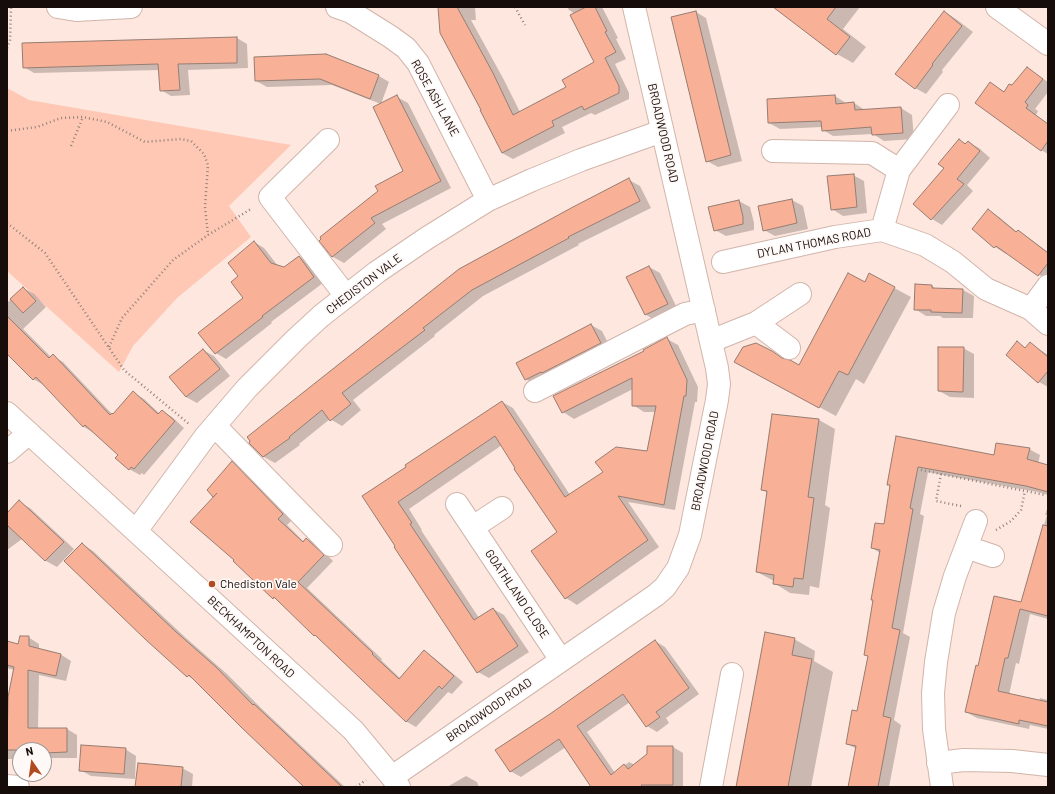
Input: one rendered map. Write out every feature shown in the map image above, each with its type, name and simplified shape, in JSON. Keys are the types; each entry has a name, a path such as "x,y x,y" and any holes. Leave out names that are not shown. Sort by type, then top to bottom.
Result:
{"street":[{"path":"58,7 76,10 131,7"},
{"name":"ROSE ASH LANE","path":"337,7 351,12 391,37 406,48 418,63 488,200"},
{"name":"BROADWOOD ROAD","path":"396,782 561,660 656,594 665,586 678,568 690,535 717,400 719,384 718,373 634,7"},
{"path":"997,7 1048,44"},
{"path":"882,230 899,170 948,105"},
{"name":"CHEDISTON VALE","path":"136,531 210,432 247,388 291,343 321,316 377,272 427,238 488,200 580,160 662,131"},
{"path":"328,140 270,197 346,296"},
{"path":"773,151 872,153 899,170"},
{"name":"DYLAN THOMAS ROAD","path":"723,262 834,237 882,230 925,245 953,262 986,289 1030,309 1048,324"},
{"path":"1030,309 1048,286"},
{"path":"711,341 756,323 800,294"},
{"path":"535,391 685,314 704,310"},
{"path":"756,323 789,348"},
{"name":"BECKHAMPTON ROAD","path":"7,413 353,730 396,782"},
{"path":"210,432 331,546"},
{"path":"7,452 29,433"},
{"name":"GOATHLAND CLOSE","path":"457,504 561,660"},
{"path":"473,527 502,508"},
{"path":"942,787 934,729 933,693 936,662 944,613 955,576 978,519"},
{"path":"966,547 993,556"},
{"path":"711,787 732,674"},
{"path":"938,763 964,760 1004,761 1048,765"},
{"path":"7,786 18,787"}],"path":[{"path":"7,48 10,41 11,7"},
{"path":"515,7 525,25"},
{"path":"7,130 37,127 61,118 83,117 107,122 145,142 181,139 191,141 204,154 208,164 205,207 208,235"},
{"path":"71,146 83,117"},
{"path":"109,346 122,318 173,260 208,235 270,197"},
{"path":"7,223 45,253 124,370 210,432"},
{"path":"921,470 1045,494"},
{"path":"941,474 936,501 978,519 998,530 1011,521 1021,510 1025,491"}],"shaded area":[{"path":"7,88 29,100 291,145 229,206 251,237 177,298 133,346 119,372 7,271"}],"building":[{"path":"438,7 457,7 493,73 513,115 566,87 562,80 594,62 570,15 586,7 595,7 607,31 605,32 616,52 605,58 619,86 619,93 584,110 582,106 552,121 554,126 502,153 440,33"},
{"path":"773,7 836,7 827,19 850,37 836,55"},
{"path":"696,11 731,155 706,162 671,17"},
{"path":"944,11 962,26 932,64 933,65 915,89 895,74"},
{"path":"237,37 237,63 178,64 180,90 160,91 158,64 23,68 22,43"},
{"path":"326,54 379,75 370,99 320,79 255,81 254,57"},
{"path":"1027,67 1043,79 1025,102 1028,105 1026,108 1048,124 1048,141 1041,151 975,103 990,82 1004,92 1009,84 1012,85"},
{"path":"397,95 441,181 371,218 375,223 332,257 319,241 321,239 320,237 378,191 375,186 403,171 373,107"},
{"path":"835,95 836,104 854,102 855,110 901,107 903,133 872,135 871,127 822,131 821,121 768,123 767,99"},
{"path":"959,139 965,144 968,141 980,151 957,179 964,184 931,220 913,204 944,168 938,164"},
{"path":"854,174 857,207 831,210 827,176"},
{"path":"629,178 640,201 568,237 569,238 472,290 423,328 425,330 342,393 351,404 330,421 322,410 289,437 290,438 263,457 249,443 250,441 247,437 459,269"},
{"path":"792,199 797,223 763,231 758,206"},
{"path":"739,200 743,224 714,231 708,207"},
{"path":"988,209 1016,232 1018,230 1048,253 1048,263 1038,276 996,246 994,248 972,229"},
{"path":"254,241 271,263 284,267 299,256 314,277 215,354 198,333 243,298 231,282 238,276 228,263"},
{"path":"649,266 668,304 645,315 626,277"},
{"path":"848,273 865,282 869,273 895,287 848,375 839,371 819,408 734,362 743,347 756,343 782,358 799,365"},
{"path":"915,284 932,285 932,288 963,289 962,313 914,310"},
{"path":"23,287 36,301 23,313 10,299"},
{"path":"7,316 49,358 53,354 110,415 112,413 113,414 133,391 158,414 162,410 175,421 134,469 131,467 129,470 115,458 118,455 85,425 83,427 36,377 33,380 7,354"},
{"path":"591,324 601,343 525,380 516,363"},
{"path":"667,337 687,380 686,396 684,396 664,505 618,496 648,540 565,599 531,551 557,532 514,469 515,468 495,436 398,502 412,523 410,524 474,620 493,608 518,646 477,673 362,496 406,467 405,465 502,401 565,497 603,472 595,462 616,447 647,451 656,406 632,406 632,378 562,413 553,396 644,351 643,350"},
{"path":"1017,341 1025,348 1030,342 1048,357 1048,371 1038,383 1006,355"},
{"path":"938,347 964,347 963,392 938,391"},
{"path":"203,349 220,369 186,397 169,377"},
{"path":"772,414 819,419 808,497 814,498 803,579 794,578 793,587 773,584 774,575 756,572 767,491 761,490"},
{"path":"896,436 994,455 996,443 1030,448 1027,459 1048,465 1048,492 1026,486 918,467 910,508 913,509 892,628 900,630 883,716 891,718 878,787 848,787 856,746 846,744 852,710 857,711 868,656 864,655 873,600 871,600 880,550 871,548 875,523 884,524 890,485 887,485"},
{"path":"232,461 283,514 278,519 303,542 306,538 324,555 298,582 373,653 372,654 399,679 424,650 454,676 442,689 439,686 406,722 274,597 273,599 233,561 234,560 190,522 217,493 213,497 207,490"},
{"path":"19,500 64,542 45,561 7,525 7,513"},
{"path":"1043,525 1048,526 1048,616 1020,609 1008,658 1005,658 998,691 1048,702 1048,726 1019,720 1019,724 965,712 976,665 978,666 994,596 1021,602"},
{"path":"82,543 175,631 216,667 253,705 254,704 342,787 304,787 189,675 187,677 145,639 64,561"},
{"path":"765,632 795,638 792,655 812,659 788,787 736,787"},
{"path":"20,636 29,636 29,646 61,654 56,676 28,670 28,728 67,728 67,752 52,753 52,742 12,742 12,750 7,750 8,697 14,667 7,665 7,641 18,644"},
{"path":"655,640 689,688 656,712 660,717 646,727 623,694 577,726 611,775 624,764 628,769 647,754 647,746 673,746 673,785 641,785 643,787 591,787 559,739 510,772 495,750 550,714"},
{"path":"81,745 126,748 124,774 79,771"},
{"path":"138,763 183,767 181,787 135,787"}],"place":[{"name":"Chediston Vale","path":"212,584"}]}
